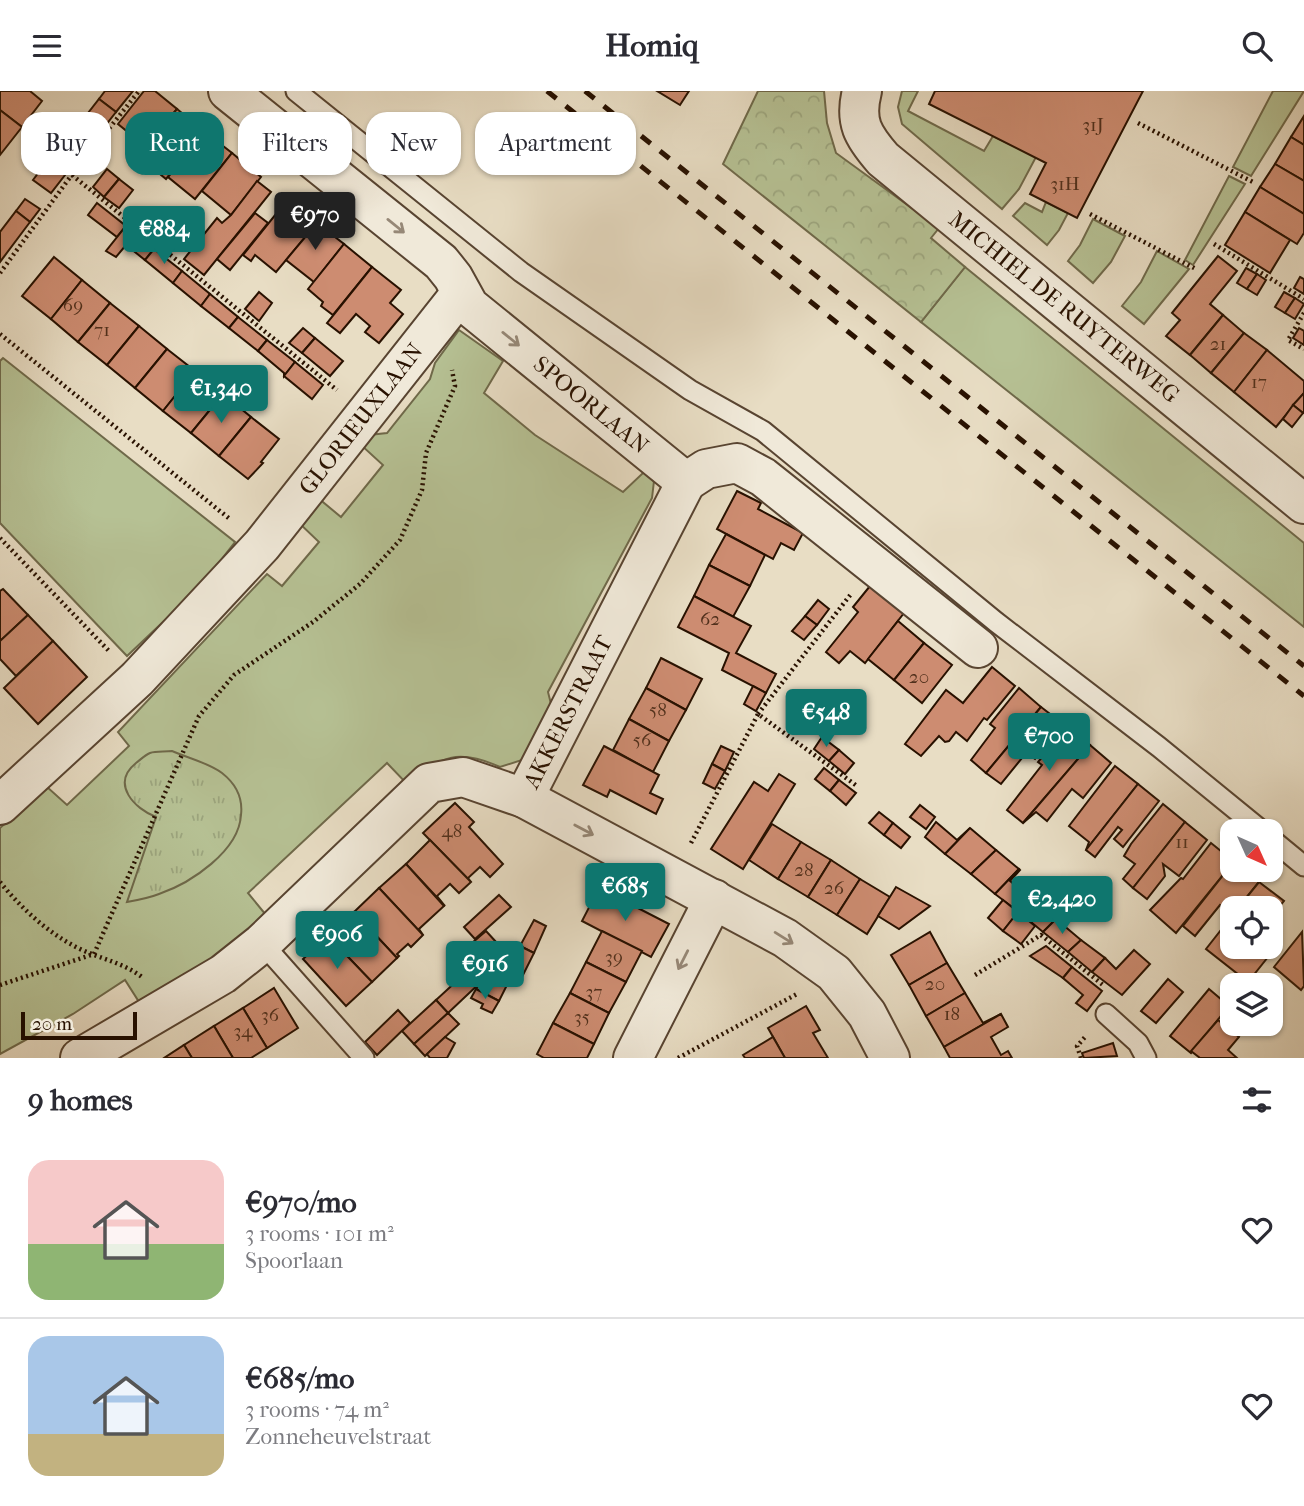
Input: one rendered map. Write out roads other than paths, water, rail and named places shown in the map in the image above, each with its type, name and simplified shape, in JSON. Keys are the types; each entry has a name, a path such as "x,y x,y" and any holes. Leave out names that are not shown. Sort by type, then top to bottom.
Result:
{"street":[{"name":"SPOORLAAN","path":"228,91 441,262 453,277 451,305 470,306 686,482"},
{"name":"MICHIEL DE RUYTERWEG","path":"862,91 858,119 865,139 883,159 1304,504"},
{"name":"GLORIEUXLAAN","path":"0,805 137,679 262,545 451,305"},
{"path":"686,482 706,469 737,463 763,477 978,648"},
{"name":"AKKERSTRAAT","path":"80,1058 223,974 262,943 429,783 463,777 524,798 686,482"},
{"path":"524,798 785,938 834,973 867,1014 890,1058"},
{"path":"633,1058 714,899"}],"lane":[{"path":"296,91 521,272 690,390 763,431 996,622 1159,747 1247,819"},
{"path":"1283,849 1304,866"},
{"path":"262,943 356,1054"},
{"path":"1106,1014 1138,1042 1146,1058"}],"railway":[{"path":"547,91 1304,696"},
{"path":"585,91 1304,666"}]}
